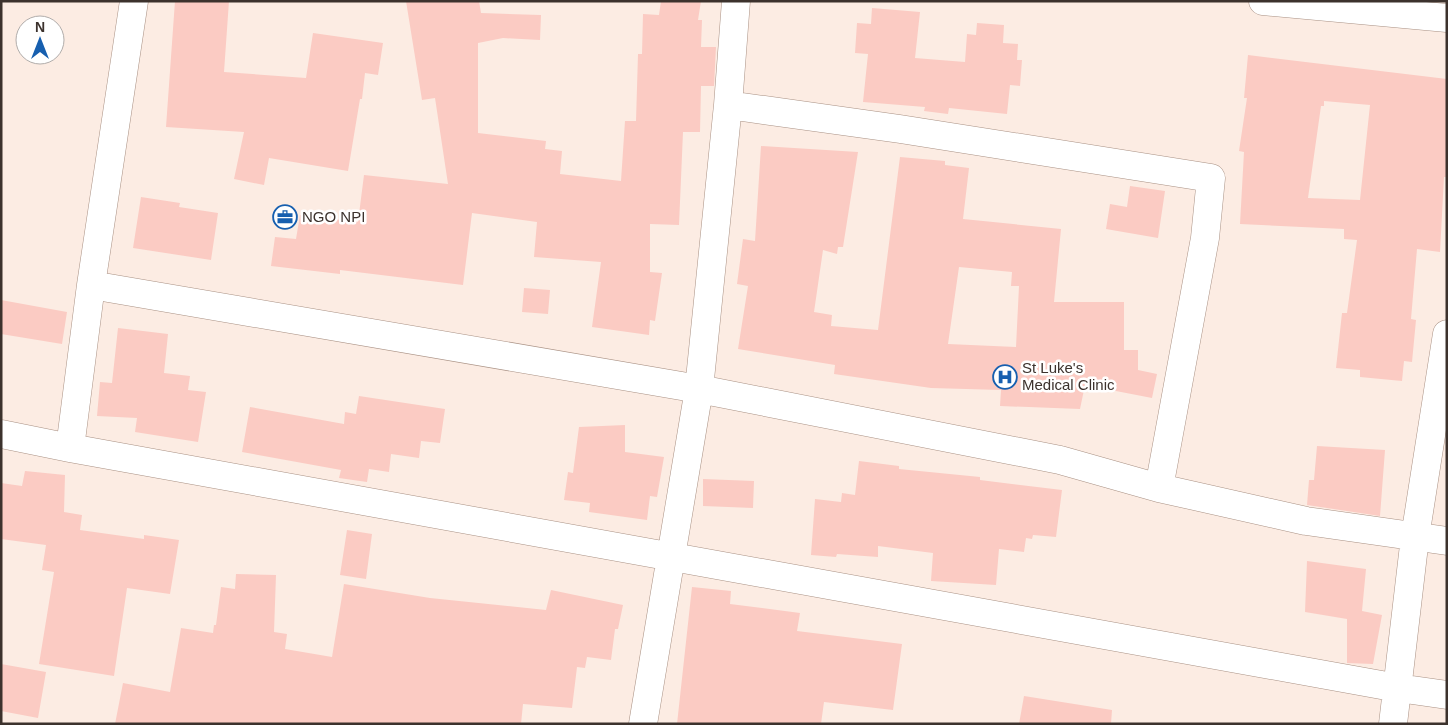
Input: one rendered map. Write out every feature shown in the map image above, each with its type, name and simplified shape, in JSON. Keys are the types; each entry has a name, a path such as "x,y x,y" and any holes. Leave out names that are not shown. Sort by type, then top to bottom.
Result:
{"street":[{"path":"70,448 91,285 134,1"},
{"path":"643,724 699,389 728,105 736,1"},
{"path":"1263,1 1447,18"},
{"path":"728,105 900,129 1211,178 1205,238 1159,488"},
{"path":"91,285 699,389 1060,460 1159,488 1306,522 1447,541"},
{"path":"1393,724 1415,537 1447,334"},
{"path":"1,434 1398,688 1447,695"}],"building":[{"path":"175,1 229,1 224,72 306,78 313,33 383,43 378,75 365,73 348,171 269,158 264,185 234,179 244,132 166,127"},
{"path":"406,1 479,1 481,13 541,15 540,40 503,38 478,43 478,133 546,141 545,149 562,151 560,174 621,181 625,121 636,121 638,54 642,54 643,14 659,15 661,1 701,1 698,20 702,20 701,47 716,47 714,86 701,86 700,132 683,132 679,225 650,224 650,272 662,273 655,321 650,320 649,335 592,327 601,262 534,257 537,222 472,213 463,285 340,270 340,274 271,266 275,237 296,239 300,215 358,222 364,175 448,184 435,98 422,100"},
{"path":"872,8 920,12 915,58 965,62 967,34 976,35 977,23 1004,25 1003,43 1018,44 1017,60 1022,60 1020,86 1010,85 1007,114 949,108 948,114 924,111 925,107 863,102 868,54 855,53 857,23 871,24"},
{"path":"1248,55 1447,79 1447,177 1444,177 1440,252 1417,249 1411,319 1416,320 1412,362 1404,361 1402,381 1360,377 1360,370 1336,368 1342,313 1347,313 1357,240 1344,239 1344,229 1240,224 1244,152 1239,151 1247,98 1244,98","holes":["1324,101 1370,105 1360,200 1308,198 1321,106 1324,106"]},
{"path":"761,146 858,152 843,247 838,247 837,254 823,250 814,312 832,315 831,326 878,330 900,157 945,161 945,165 969,168 963,219 1061,229 1054,302 1124,302 1124,350 1138,350 1138,370 1157,374 1152,398 1085,385 1080,409 1000,406 1001,390 931,388 834,374 835,365 738,349 748,286 737,284 743,239 755,241","holes":["959,267 1012,272 1011,286 1019,286 1016,347 948,344"]},
{"path":"1130,186 1165,191 1158,238 1106,229 1110,204 1127,207"},
{"path":"141,197 180,203 179,207 218,213 211,260 133,248"},
{"path":"524,288 550,290 548,314 522,312"},
{"path":"1,300 67,312 62,344 1,334"},
{"path":"118,328 168,334 164,373 190,376 188,390 206,392 198,442 135,432 137,418 97,416 100,382 112,383"},
{"path":"359,396 445,409 440,443 421,441 419,458 391,454 389,472 369,469 367,482 339,478 341,470 242,452 250,407 344,424 345,412 356,414"},
{"path":"625,425 625,452 664,457 657,497 650,496 647,520 589,512 590,503 564,500 568,472 573,473 579,427"},
{"path":"1317,446 1385,450 1380,516 1307,505 1309,480 1314,480"},
{"path":"859,461 899,466 899,469 980,477 980,480 1062,490 1056,537 1033,535 1032,539 1026,538 1024,552 999,549 996,585 931,581 933,553 878,546 878,557 837,554 836,557 811,555 815,499 841,502 842,493 855,495"},
{"path":"25,471 65,475 64,512 82,515 80,530 144,539 144,535 179,540 170,594 127,588 114,676 39,664 54,572 42,570 46,545 1,539 1,483 22,486"},
{"path":"703,479 754,481 753,508 703,506"},
{"path":"347,530 372,534 366,579 340,575"},
{"path":"1307,561 1366,569 1362,611 1382,615 1373,664 1347,663 1347,619 1305,612"},
{"path":"236,574 276,575 274,632 287,634 285,649 332,657 344,584 430,598 546,610 551,590 623,605 618,629 615,629 611,660 587,657 585,668 577,667 572,708 523,704 521,724 115,724 123,683 170,692 181,628 213,633 214,625 216,625 221,587 235,589"},
{"path":"692,587 731,591 730,604 800,613 797,631 902,644 893,710 824,702 821,724 677,724"},
{"path":"1,664 46,672 38,718 1,711"},
{"path":"1024,696 1112,710 1111,724 1019,724"}],"place":[{"name":"NGO NPI","path":"285,217"},
{"name":"St Luke's Medical Clinic","path":"1005,377"}]}
